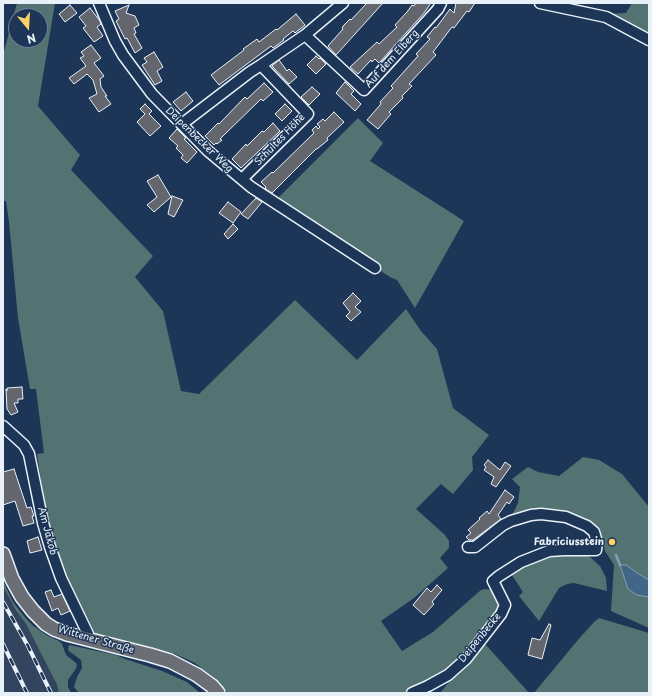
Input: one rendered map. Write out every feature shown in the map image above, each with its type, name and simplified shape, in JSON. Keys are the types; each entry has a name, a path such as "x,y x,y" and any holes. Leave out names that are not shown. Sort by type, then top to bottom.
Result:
{"main road":[{"name":"Wittener Straße","path":"3,554 16,587 26,602 40,618 54,629 67,634 170,661 197,675 212,686 218,693"}],"street":[{"name":"Deipenbecker Weg","path":"99,3 120,52 152,94 208,151 270,200 375,268"},
{"path":"182,124 250,72 276,56 305,35 343,3"},
{"name":"Auf dem Elberg","path":"305,35 364,90 438,9 441,3"},
{"path":"540,3 606,17 649,40"},
{"name":"Schultes Höhe","path":"242,179 308,114 261,65"},
{"name":"Am Jakob","path":"3,426 24,445 29,454 43,523 50,547 61,578 88,634 89,640"},
{"name":"Deipenbecke","path":"412,693 448,675 466,659 501,614 505,605 493,581 521,562 549,551 596,550 598,542 594,532 587,526 566,517 541,514 531,515 511,521 475,547 468,547"}],"shaded area":[{"path":"620,565 626,565 649,580 649,597 637,595 628,589"},
{"path":"3,586 15,609 26,624 57,686 59,693 3,693"}],"green space":[{"path":"17,3 55,3 48,45 48,8 16,8"},
{"path":"632,3 649,3 649,38 606,14 626,13"},
{"path":"8,36 8,48 48,48 38,106 80,155 71,170 153,256 135,277 163,311 181,391 199,394 295,300 357,360 406,309 421,331 437,349 453,408 489,435 472,457 473,470 453,494 441,484 416,509 445,535 449,541 449,548 440,558 448,568 414,598 381,621 402,651 433,632 481,590 491,590 498,596 500,605 496,616 461,661 422,687 406,693 228,693 214,677 195,663 173,653 97,637 59,560 47,522 37,454 44,453 36,389 30,389 18,318 6,201 3,201 3,55"},
{"path":"358,118 383,143 370,161 464,221 415,308 397,280 390,277 275,201"},
{"path":"583,457 599,460 622,474 649,507 649,628 611,611 614,565 605,551 602,536 593,526 567,514 507,520 513,513 518,503 520,487 512,479 528,467 538,472 559,476"},
{"path":"582,554 590,557 600,566 606,578 607,591 574,583 567,584 559,588 539,621 519,596 523,592 510,572 541,556"},
{"path":"3,581 13,602 23,615 32,625 48,636 59,641 62,644 66,655 76,663 77,666 68,680 68,687 71,693 59,693 57,685 26,624 15,609 3,586"},
{"path":"599,618 649,633 649,693 534,693 577,641"},
{"path":"482,642 487,646 529,693 440,693"},
{"path":"69,645 116,655 162,671 187,682 200,693 79,693 74,687 82,668 81,660 69,651"}],"building":[{"path":"367,3 383,3 336,55 328,46 343,29 342,28 344,25 350,19 351,20"},
{"path":"416,3 431,3 424,13 379,63 375,59 372,62 371,60 358,74 350,67 377,42 379,44 397,27 395,25 412,5 414,6"},
{"path":"456,3 475,3 454,28 452,27 433,52 436,55 409,84 412,86 402,96 403,98 389,112 391,114 378,129 367,120 381,104 380,102 393,88 391,86 418,56 416,54 430,39 427,37 435,27 436,28 450,9 454,13"},
{"path":"70,5 77,13 65,22 59,14"},
{"path":"129,5 126,13 135,16 139,25 134,28 136,33 134,34 142,48 135,53 127,38 125,39 116,21 119,19 115,11"},
{"path":"90,8 100,21 101,24 97,27 103,36 94,42 83,28 86,26 79,17"},
{"path":"296,14 305,25 295,33 293,31 273,48 271,46 219,85 211,75 244,50 243,49 257,39 259,42 276,29 277,30"},
{"path":"91,45 101,58 94,63 104,76 100,79 101,87 111,104 99,112 89,98 97,94 93,80 87,74 74,84 69,78 86,66 80,58 84,56 81,52"},
{"path":"154,52 163,67 157,71 162,81 155,85 142,65 147,62 144,58"},
{"path":"316,56 326,64 316,74 307,65"},
{"path":"279,60 287,71 289,69 297,77 289,84 272,66"},
{"path":"345,82 354,91 351,94 361,104 355,111 336,93"},
{"path":"264,83 273,92 263,101 261,99 220,139 222,140 214,145 205,136 245,97 247,99"},
{"path":"312,87 320,94 309,105 301,97"},
{"path":"186,92 193,101 181,111 173,102"},
{"path":"145,104 152,111 149,114 161,126 150,136 137,122 145,114 140,109"},
{"path":"285,104 292,111 282,121 275,114"},
{"path":"334,112 344,122 327,138 328,140 316,149 272,193 267,190 261,182 272,172 273,173 314,133 312,130 316,126 318,129 320,127 317,124 323,119 325,121"},
{"path":"273,123 280,131 241,168 232,159 246,144 247,146 262,131 264,132"},
{"path":"177,129 186,138 184,139 197,152 187,163 181,158 183,155 176,148 178,146 169,138"},
{"path":"158,175 171,197 154,212 147,205 157,197 147,181"},
{"path":"172,196 183,200 174,217 168,214"},
{"path":"256,198 262,202 248,219 241,214"},
{"path":"228,202 241,212 233,223 219,213"},
{"path":"233,224 238,229 228,239 224,234"},
{"path":"353,293 361,301 355,307 361,312 351,321 346,316 350,312 343,303"},
{"path":"22,387 23,399 18,399 18,403 14,403 18,412 11,415 7,409 6,389 7,391 7,388"},
{"path":"488,460 500,470 505,462 511,466 496,487 491,484 494,477 484,470 486,467 484,465"},
{"path":"14,469 27,508 31,507 34,516 32,516 34,523 23,526 15,501 3,505 3,472"},
{"path":"505,490 514,497 509,504 507,502 498,515 501,519 473,540 469,540 466,537 471,533 468,530 487,511 489,514"},
{"path":"38,537 42,550 30,553 27,541"},
{"path":"437,585 442,590 432,602 434,604 424,615 413,605 427,588 431,592"},
{"path":"51,590 54,597 62,594 70,611 61,615 58,608 52,611 45,592"},
{"path":"549,624 551,625 542,659 528,655 532,638 540,640"}],"waterway":[{"path":"616,555 620,565"}],"railway":[{"path":"3,602 28,646 51,693"},
{"path":"3,644 27,693"}],"place":[{"name":"Fabriciusstein","path":"612,542"}]}
